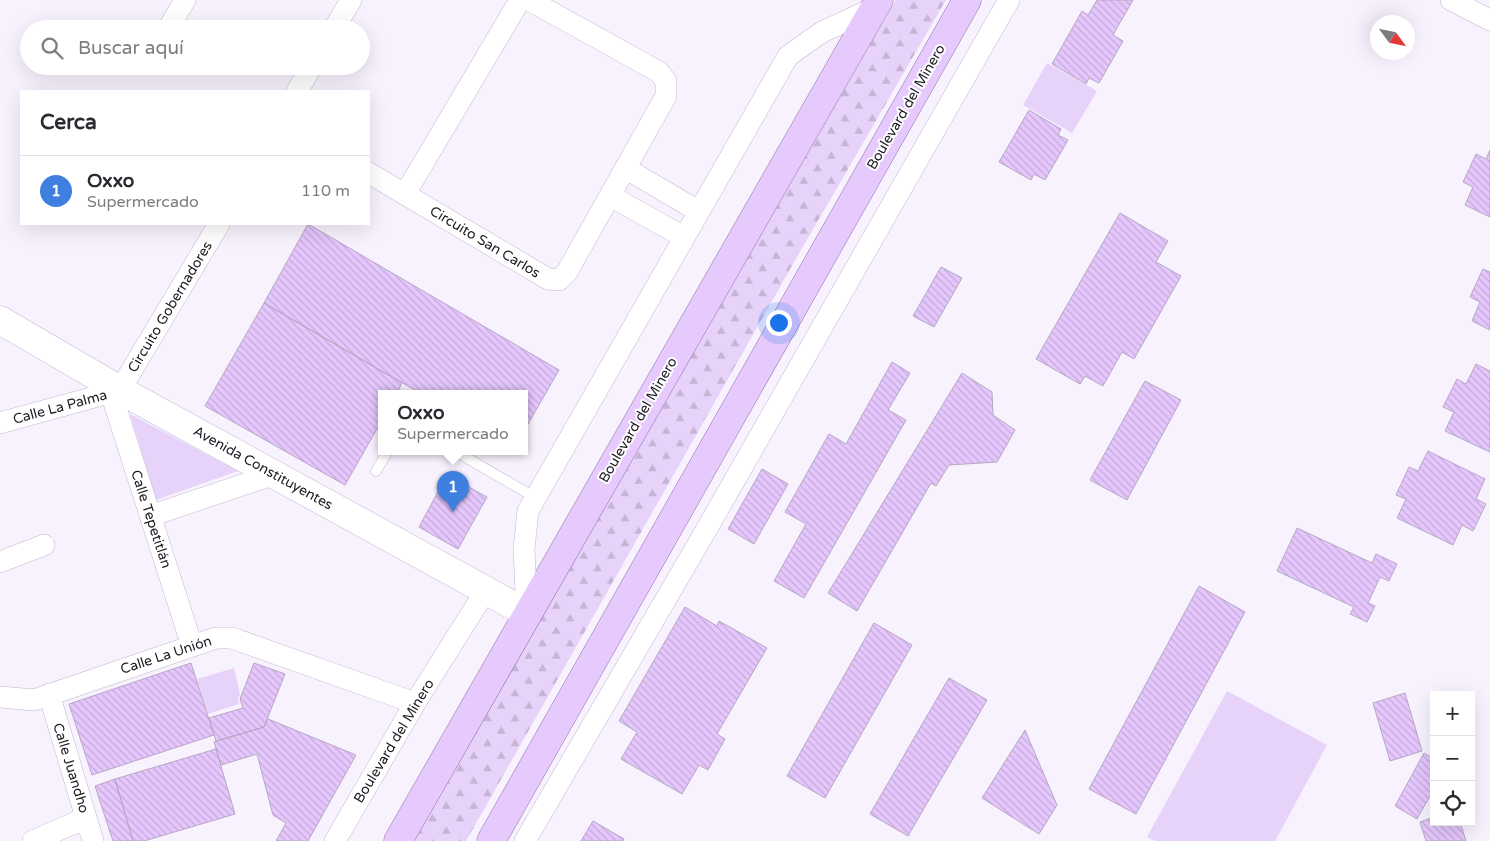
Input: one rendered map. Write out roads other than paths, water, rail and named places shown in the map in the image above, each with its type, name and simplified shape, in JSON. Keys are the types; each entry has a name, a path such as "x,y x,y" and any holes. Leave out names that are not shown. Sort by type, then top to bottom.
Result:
{"main road":[{"name":"Boulevard del Minero","path":"491,841 967,0"},
{"name":"Boulevard del Minero","path":"398,841 877,4"}],"street":[{"path":"173,20 185,0"},
{"path":"339,20 351,0"},
{"path":"405,194 520,0"},
{"name":"Circuito San Carlos","path":"370,174 548,279 559,280 567,272 666,96 666,81 659,72 529,0"},
{"path":"525,841 710,523 1009,0"},
{"path":"1451,0 1490,20"},
{"path":"527,614 524,549 528,511 698,211 788,56 822,32 877,4"},
{"path":"298,90 307,75"},
{"path":"625,168 698,211"},
{"path":"610,196 684,238"},
{"name":"Circuito Gobernadores","path":"116,392 218,225"},
{"name":"Avenida Constituyentes","path":"0,320 116,392 275,474 527,614"},
{"name":"Calle La Palma","path":"0,423 116,392"},
{"name":"Calle Tepetitlán","path":"116,392 150,516 192,646"},
{"path":"150,516 275,474"},
{"path":"0,562 44,545"},
{"name":"Boulevard del Minero","path":"335,841 415,703 486,590"},
{"name":"Calle La Unión","path":"0,697 34,700 216,638 232,638 415,703"},
{"name":"Calle Juandho","path":"49,694 93,841"},
{"path":"33,841 86,818"}],"lane":[{"path":"376,471 386,455"},
{"path":"462,455 536,498"}],"place":[{"name":"Oxxo","path":"453,512"}]}
